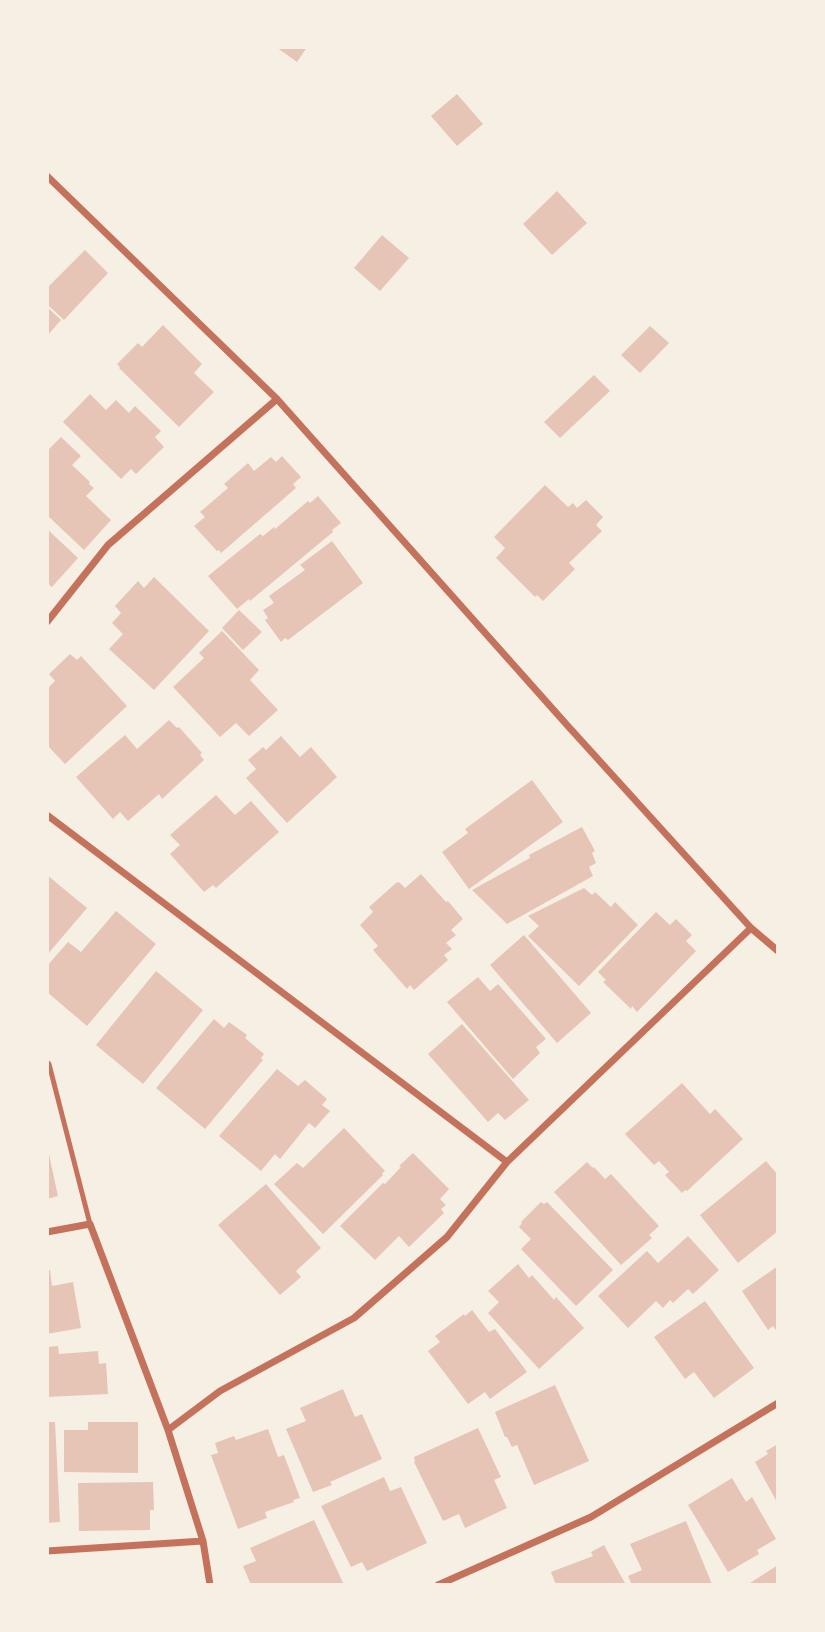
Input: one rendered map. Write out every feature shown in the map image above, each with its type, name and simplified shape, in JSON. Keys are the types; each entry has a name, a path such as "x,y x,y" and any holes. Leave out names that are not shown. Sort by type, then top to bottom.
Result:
{"street":[{"path":"47,176 277,399 751,928 778,951"},
{"path":"47,622 108,545 277,399"},
{"path":"47,815 507,1162"},
{"path":"168,1430 220,1391 354,1318 447,1237 507,1162 751,928"},
{"path":"47,1232 90,1224 168,1430 203,1541 210,1585"},
{"path":"438,1585 591,1517 778,1404"},
{"path":"47,1551 203,1541"}],"lane":[{"path":"47,1062 90,1224"}],"building":[{"path":"276,47 307,47 297,62"},
{"path":"457,94 483,124 457,146 431,116"},
{"path":"557,191 587,223 552,255 523,224"},
{"path":"382,235 409,258 380,291 354,268"},
{"path":"85,250 108,273 64,320 47,304 47,288"},
{"path":"47,307 61,320 47,336"},
{"path":"163,325 202,364 194,373 214,392 179,427 117,364 138,343 142,347"},
{"path":"650,326 669,343 640,373 621,355"},
{"path":"594,375 610,391 560,438 544,422"},
{"path":"90,394 106,410 116,400 129,413 135,406 161,431 155,437 164,447 136,474 131,469 121,479 63,422"},
{"path":"61,437 81,456 72,465 94,488 86,496 111,520 84,550 47,515 47,451"},
{"path":"282,456 301,477 293,484 296,488 221,553 217,551 194,526 205,517 200,512 228,488 224,484 248,463 254,471 271,457 276,462"},
{"path":"545,485 568,507 573,503 577,508 586,500 603,517 596,525 602,531 569,563 575,569 543,601 537,595 535,597 496,558 505,548 494,537"},
{"path":"318,496 341,523 250,601 249,599 237,609 208,576 260,534 263,536 274,527 275,529 308,501 310,503"},
{"path":"47,529 78,558 52,587 47,583"},
{"path":"332,541 363,583 288,640 285,638 281,642 265,620 268,618 263,610 274,603 269,596 305,570 300,565"},
{"path":"154,577 209,631 154,690 109,649 123,634 112,623 121,613 115,606 138,581 144,588"},
{"path":"239,610 262,632 243,650 222,628"},
{"path":"222,631 259,670 250,680 278,710 249,736 236,723 220,737 173,687 204,658 199,653"},
{"path":"70,654 77,660 81,656 127,706 65,764 47,745 47,689 55,681 49,674"},
{"path":"169,720 179,727 202,753 200,755 204,760 162,799 159,794 128,821 120,812 113,819 76,777 125,735 137,749"},
{"path":"281,736 300,757 311,747 337,777 287,823 246,778 256,769 248,760 263,747 266,750"},
{"path":"532,780 563,822 469,889 442,852 468,833 465,829"},
{"path":"216,795 235,815 251,801 279,832 216,888 213,885 204,892 170,854 180,845 170,835"},
{"path":"582,827 595,851 592,853 596,863 589,867 593,876 507,924 472,890 530,858 529,855"},
{"path":"421,874 463,919 451,930 456,935 446,943 452,949 444,955 448,960 414,990 410,985 407,989 373,950 378,946 360,925 373,912 369,907 396,883 399,882 405,888"},
{"path":"47,875 87,908 47,955"},
{"path":"584,888 592,895 595,892 611,907 615,902 638,925 579,986 528,936 539,926 528,916"},
{"path":"116,911 156,944 87,1026 47,992 47,966 68,942 81,952"},
{"path":"656,912 670,925 676,919 692,935 686,941 696,951 637,1012 603,982 606,980 598,972"},
{"path":"524,935 591,1013 557,1043 490,965"},
{"path":"156,971 203,1010 143,1084 96,1045"},
{"path":"478,977 490,991 498,984 546,1039 536,1047 540,1053 513,1079 447,1002"},
{"path":"214,1019 224,1028 229,1022 247,1035 245,1038 264,1054 261,1058 263,1060 205,1129 156,1088"},
{"path":"462,1024 529,1100 505,1120 498,1113 488,1122 428,1054"},
{"path":"277,1069 298,1086 305,1080 327,1099 322,1105 330,1111 315,1128 309,1123 280,1159 275,1154 261,1171 219,1136"},
{"path":"682,1083 710,1114 715,1109 743,1139 682,1193 665,1175 669,1172 659,1161 654,1165 625,1134"},
{"path":"344,1128 385,1171 323,1234 274,1184 297,1163 303,1168"},
{"path":"47,1150 58,1196 47,1199"},
{"path":"413,1153 449,1189 440,1199 446,1205 441,1209 444,1213 409,1247 399,1236 375,1260 340,1226 385,1184"},
{"path":"766,1161 778,1175 778,1231 738,1263 700,1215"},
{"path":"587,1162 605,1179 611,1174 659,1226 649,1235 652,1238 621,1265 554,1192"},
{"path":"266,1184 321,1248 296,1271 301,1277 280,1295 218,1225"},
{"path":"541,1202 547,1202 613,1270 576,1306 521,1249 531,1239 519,1227 521,1222"},
{"path":"688,1236 719,1270 693,1294 688,1289 673,1303 670,1300 663,1308 656,1301 628,1328 598,1296 647,1251 658,1263"},
{"path":"518,1264 529,1278 532,1275 554,1300 556,1297 584,1328 539,1369 488,1313 499,1302 488,1291"},
{"path":"778,1266 778,1333 773,1326 768,1330 742,1291"},
{"path":"47,1270 50,1270 52,1286 73,1282 81,1328 47,1334"},
{"path":"705,1301 754,1368 714,1398 694,1372 685,1379 654,1337"},
{"path":"472,1310 489,1332 495,1329 527,1372 490,1399 485,1392 468,1404 428,1351 440,1342 435,1336"},
{"path":"58,1346 59,1354 98,1351 99,1364 106,1363 108,1394 47,1397 47,1347"},
{"path":"555,1385 589,1461 534,1485 517,1445 512,1447 505,1437 495,1412"},
{"path":"343,1389 355,1417 362,1414 382,1459 313,1492 286,1429 306,1421 300,1408"},
{"path":"47,1422 55,1422 60,1522 47,1523"},
{"path":"88,1422 138,1422 138,1473 64,1472 64,1430 88,1430"},
{"path":"478,1428 501,1477 494,1480 507,1508 465,1528 459,1514 443,1521 414,1457"},
{"path":"268,1429 278,1457 284,1455 300,1498 265,1512 267,1518 238,1529 211,1455 218,1453 215,1443 234,1436 236,1440"},
{"path":"778,1444 778,1504 755,1462"},
{"path":"384,1477 390,1491 401,1487 427,1543 367,1571 362,1562 351,1567 321,1506"},
{"path":"732,1478 746,1502 752,1497 776,1539 757,1550 759,1554 728,1572 688,1505"},
{"path":"153,1482 154,1510 150,1510 150,1530 79,1531 78,1483"},
{"path":"314,1520 344,1585 251,1585 243,1566 256,1561 250,1548"},
{"path":"686,1521 712,1584 632,1585 628,1576 642,1570 630,1544"},
{"path":"604,1545 626,1585 556,1585 551,1572 593,1556 591,1552"},
{"path":"778,1565 778,1585 747,1585"}]}
